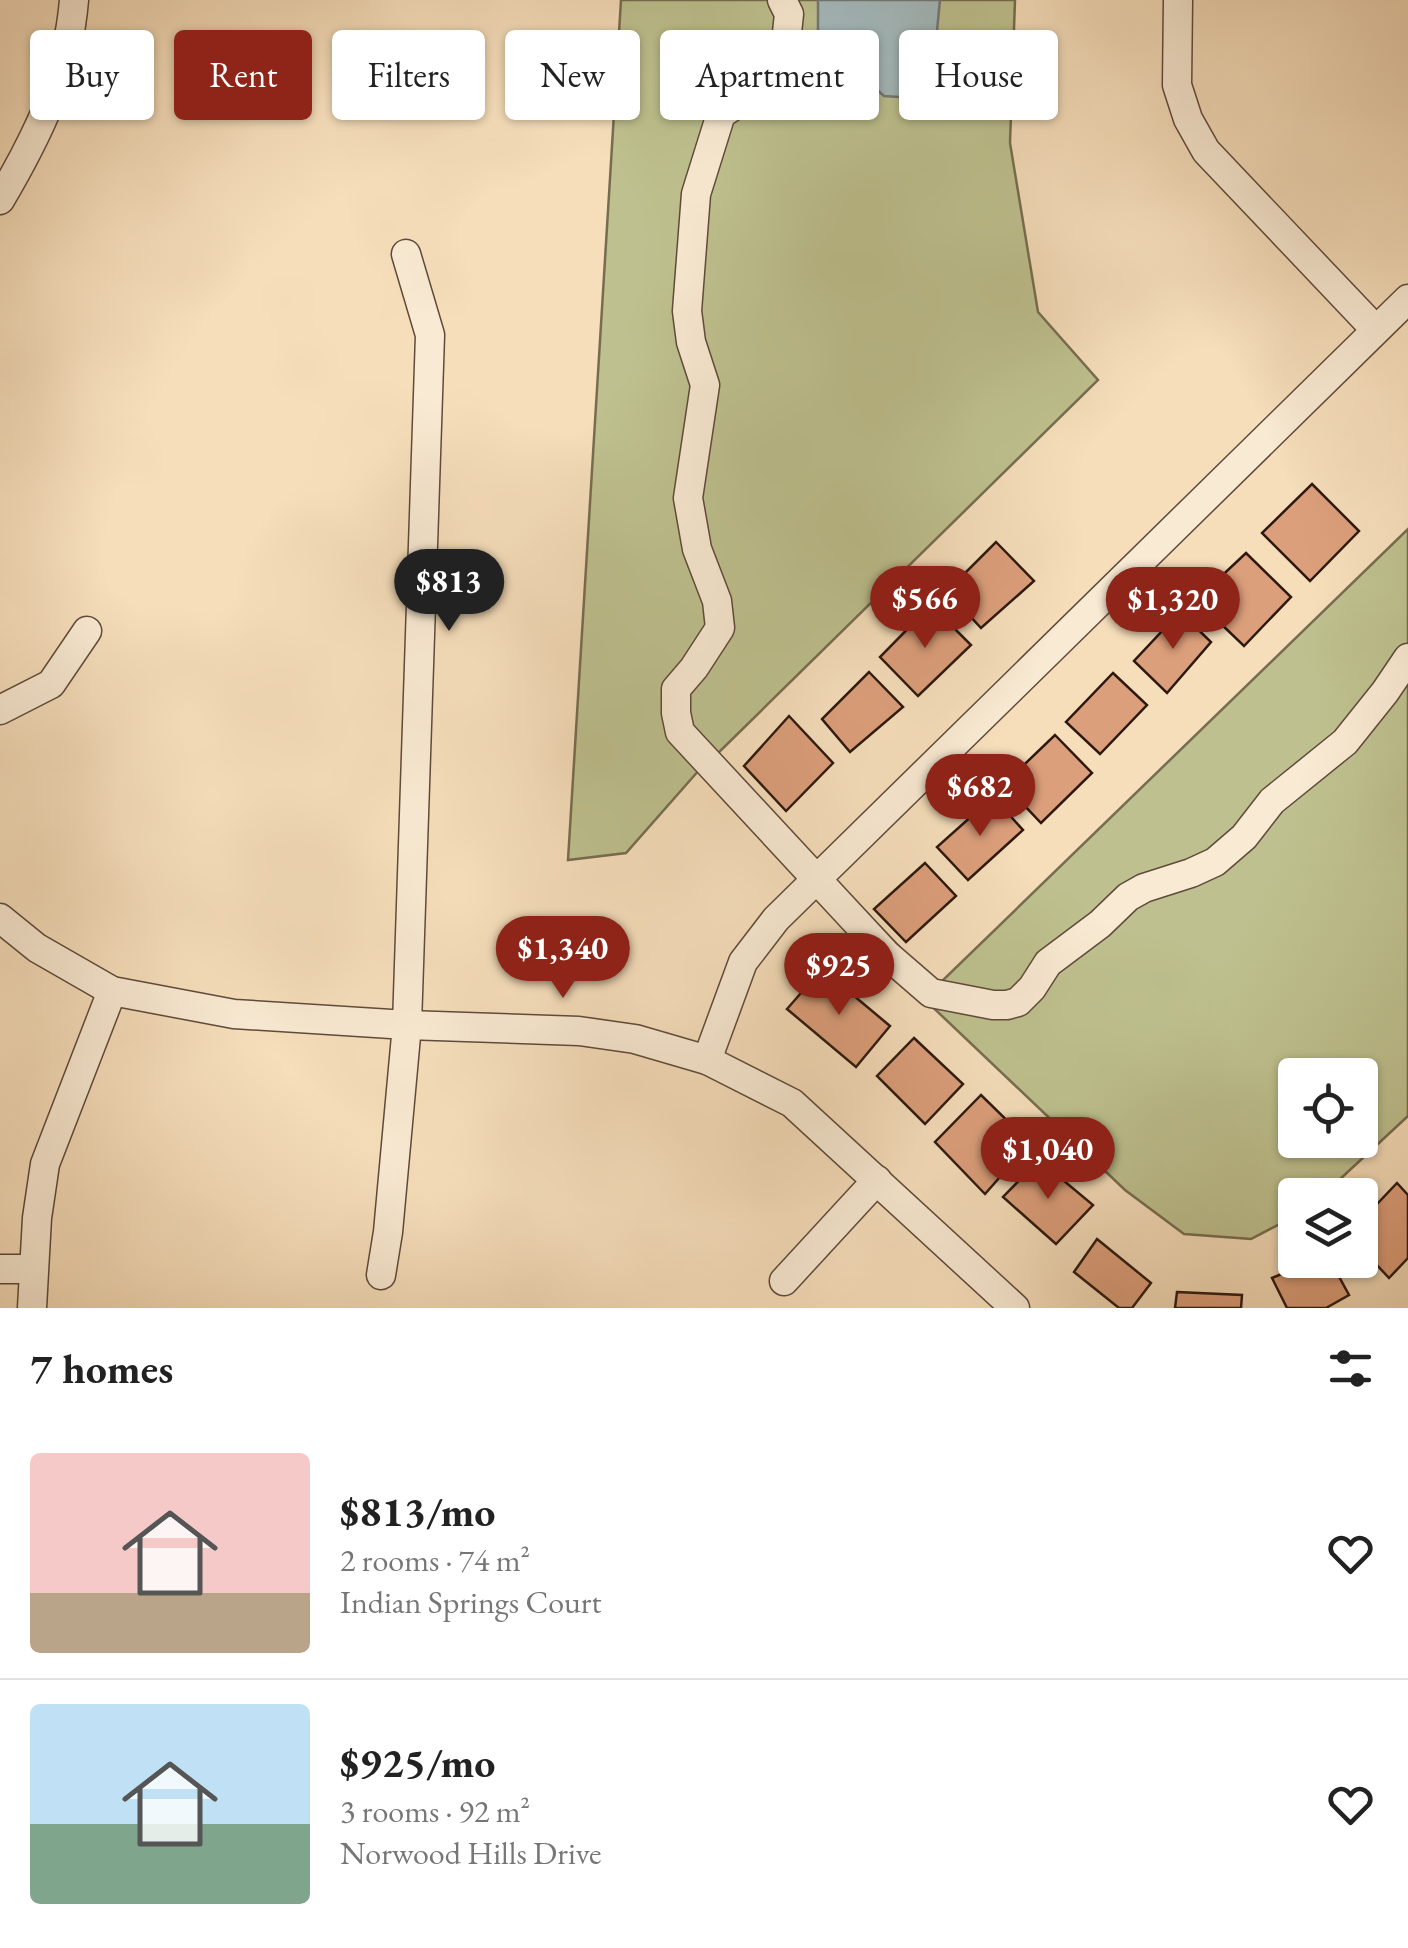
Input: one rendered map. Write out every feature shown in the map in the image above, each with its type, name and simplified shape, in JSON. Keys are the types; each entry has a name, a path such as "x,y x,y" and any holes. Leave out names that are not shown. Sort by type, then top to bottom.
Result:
{"street":[{"path":"0,200 34,142 56,87 74,0"},
{"path":"782,0 789,14 786,42 774,76 721,114 696,194 686,312 704,384 688,498 698,549 717,602 720,628 676,689 676,713 680,732 886,954 930,993 993,1006 1018,1002 1048,963 1128,898 1144,888 1215,862 1244,838 1272,801 1345,742 1408,658"},
{"path":"1178,0 1177,85 1188,120 1206,151 1375,329"},
{"path":"380,1274 388,1232 407,1024 430,335 406,254"},
{"path":"707,1060 743,962 776,919 1408,299"},
{"path":"0,710 51,684 87,631"},
{"path":"0,918 37,948 112,991 234,1014 578,1031 636,1039 707,1060 792,1103 1015,1308"},
{"path":"32,1308 45,1164 112,991"},
{"path":"784,1281 877,1180"},
{"path":"0,1269 33,1269"}],"green space":[{"path":"621,0 1015,0 1014,30 899,30 899,120 1011,120 1010,143 1038,312 1098,380 716,755 937,986 1408,529 1408,1116 1378,1144 1378,1058 1278,1058 1278,1158 1363,1158 1341,1178 1278,1178 1278,1225 1251,1239 1184,1234 1125,1190 921,996 700,769 626,853 568,860 614,120 640,120 640,30 619,30"}],"shaded area":[{"path":"818,0 940,0 937,30 899,30 899,97 879,92 879,30 818,30"}],"building":[{"path":"1312,484 1359,531 1310,581 1262,533"},
{"path":"996,542 1034,581 981,628 947,591"},
{"path":"1246,553 1291,597 1244,646 1196,600"},
{"path":"931,605 971,645 918,696 880,657"},
{"path":"1180,612 1211,642 1167,693 1134,661"},
{"path":"869,672 903,707 850,752 822,719"},
{"path":"1113,673 1147,705 1100,754 1066,722"},
{"path":"789,716 833,763 786,811 744,766"},
{"path":"1055,735 1092,773 1041,823 1004,784"},
{"path":"993,797 1023,830 968,880 937,847"},
{"path":"925,863 956,896 906,942 874,909"},
{"path":"822,969 890,1026 856,1067 787,1009"},
{"path":"914,1038 963,1084 925,1124 877,1076"},
{"path":"981,1095 1030,1143 985,1194 935,1142"},
{"path":"1039,1160 1093,1205 1056,1244 1003,1197"},
{"path":"1397,1183 1408,1195 1408,1258 1389,1278 1378,1266 1378,1203"},
{"path":"1097,1239 1151,1283 1132,1308 1119,1308 1074,1272"},
{"path":"1272,1278 1340,1278 1349,1295 1326,1308 1287,1308"},
{"path":"1177,1292 1242,1295 1241,1308 1175,1308"}]}
